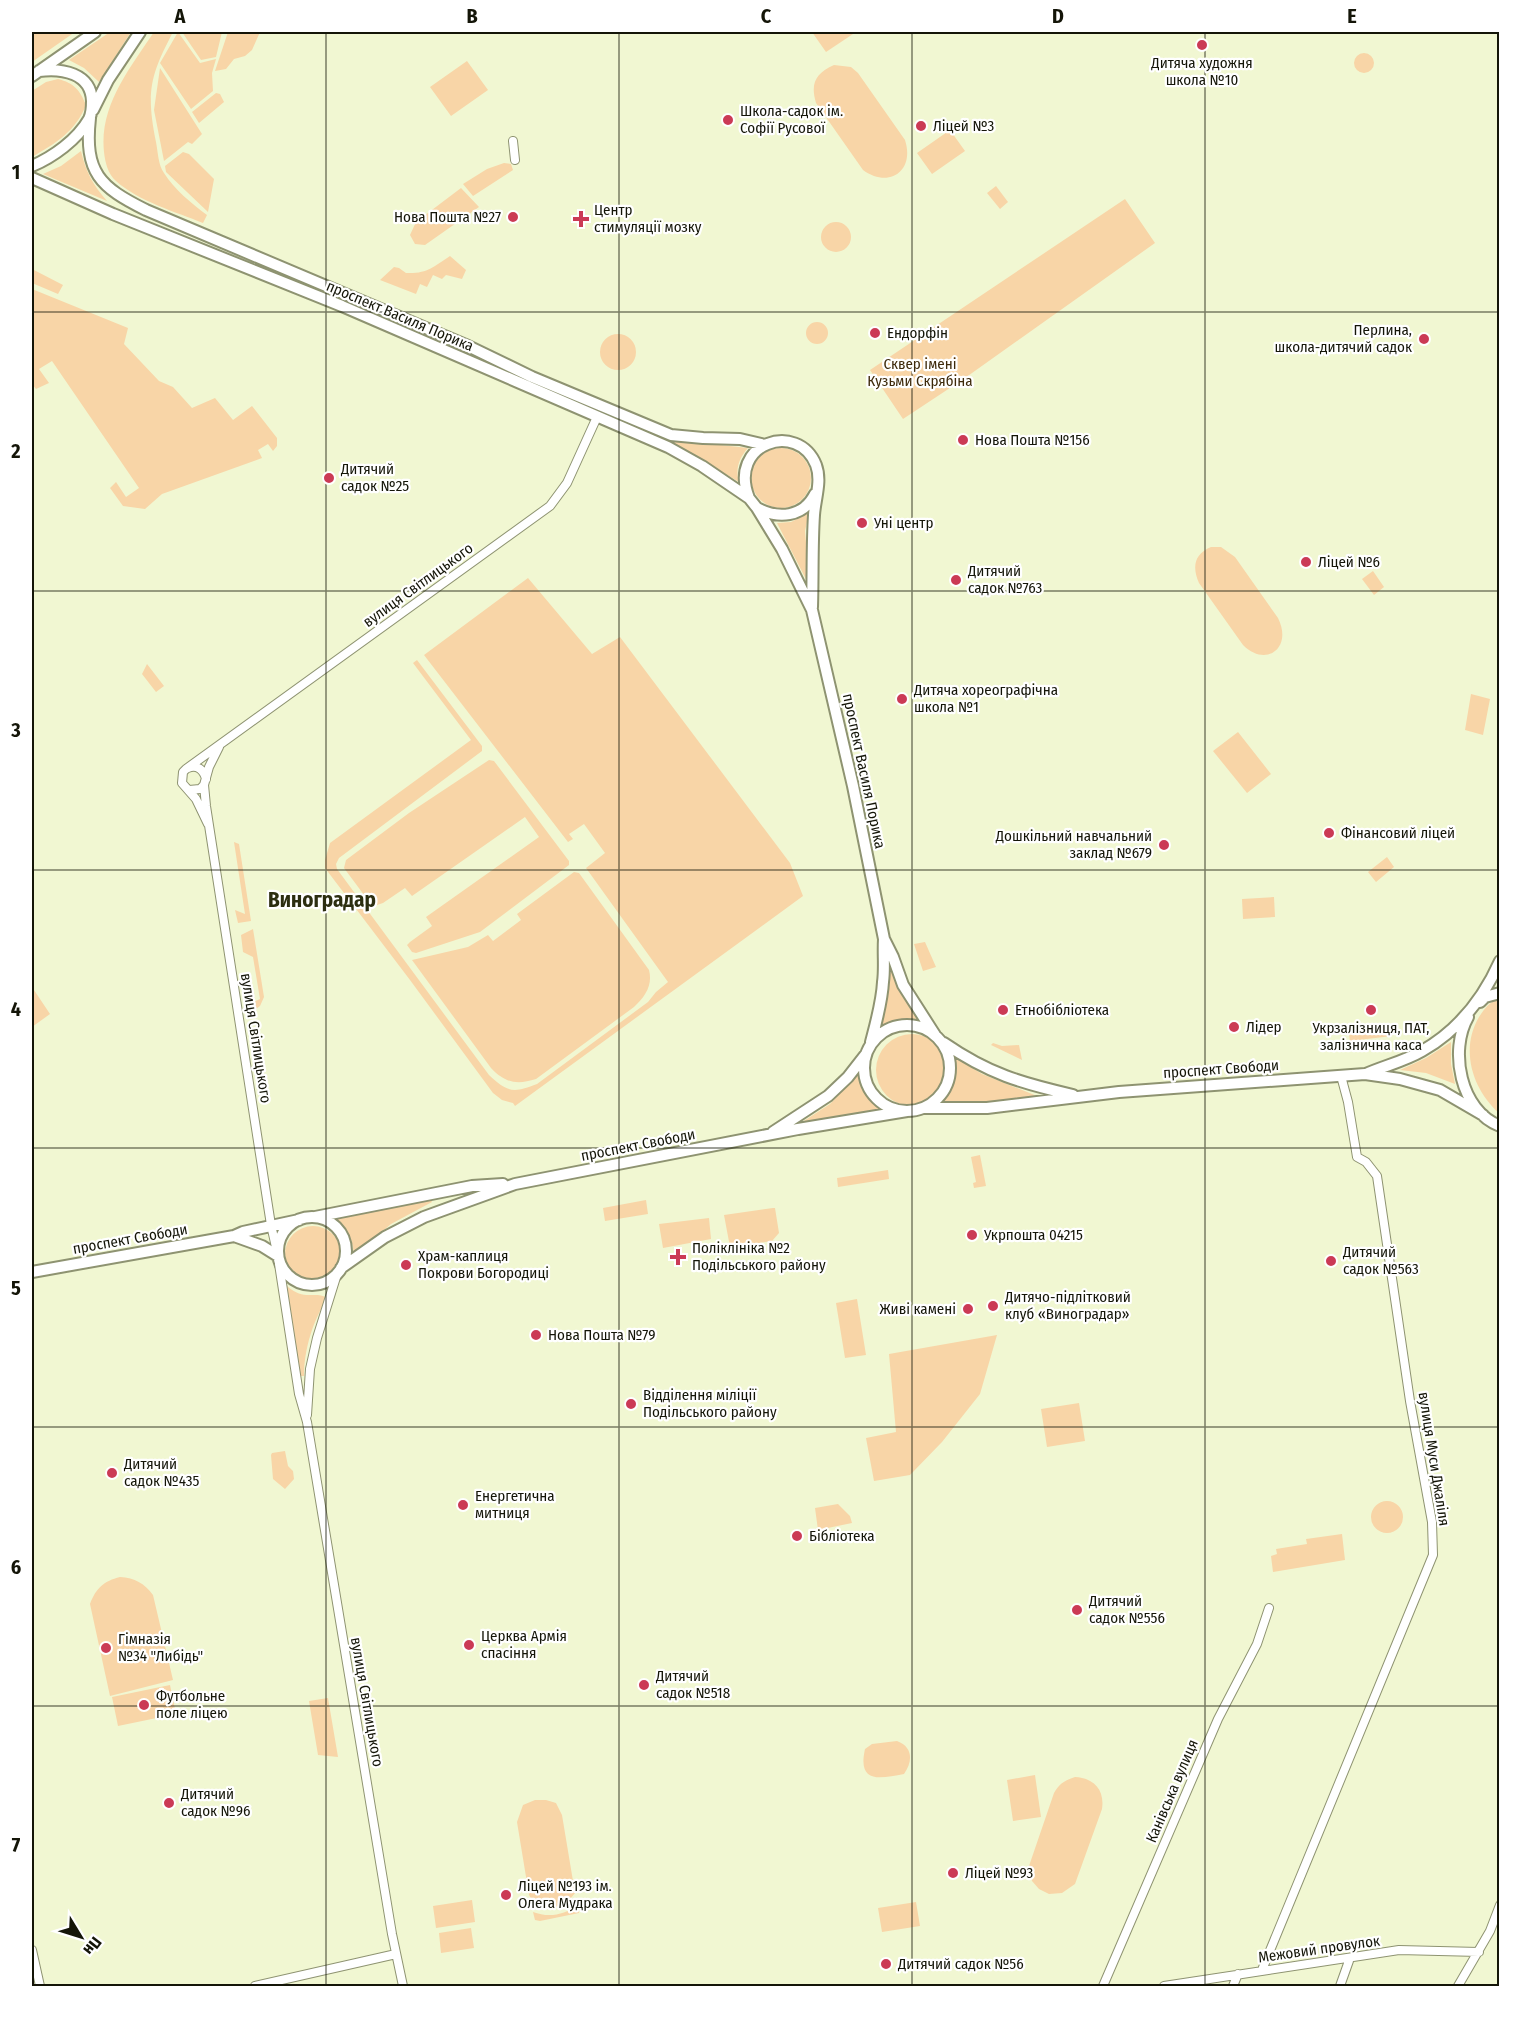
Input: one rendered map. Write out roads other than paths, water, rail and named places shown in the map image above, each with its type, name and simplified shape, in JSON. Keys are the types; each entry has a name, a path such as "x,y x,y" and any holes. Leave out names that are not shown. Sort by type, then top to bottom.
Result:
{"street":[{"path":"35,73 95,32"},
{"path":"32,166 65,146 75,136 91,114 108,80 140,32"},
{"path":"35,73 57,69 80,77 92,96 91,114"},
{"name":"проспект Василя Порика","path":"91,114 89,137 95,173 105,186 146,210 468,346 532,377 671,435 740,439 765,445 783,441 801,447 810,455 819,478 814,515 812,610"},
{"path":"513,141 515,160"},
{"name":"проспект Василя Порика","path":"32,178 112,214 342,306 668,447 702,466 749,498 782,549 812,610 853,786 884,939 903,984 938,1038"},
{"name":"вулиця Світлицького","path":"186,769 550,506 567,483 597,417"},
{"path":"749,498 744,487 747,462 765,445"},
{"path":"757,508 774,515 792,514 803,509 812,500 817,489"},
{"name":"вулиця Світлицького","path":"220,746 209,767 205,782 208,824 299,1394 307,1422 403,1986"},
{"path":"191,766 201,769 205,782 200,789 189,790 182,783 183,772 191,766"},
{"name":"вулиця Світлицького","path":"189,790 208,824"},
{"name":"проспект Василя Порика","path":"868,1050 884,980 882,958 884,939"},
{"path":"1483,1115 1470,1098 1464,1083 1459,1063 1460,1041 1464,1024 1500,961"},
{"path":"1473,1009 1485,997 1500,993"},
{"name":"проспект Свободи","path":"1365,1074 1421,1051 1449,1032 1473,1009"},
{"path":"904,1025 920,1027 938,1038 950,1063 949,1079 936,1099 923,1108 907,1111 884,1104 872,1093 864,1070 868,1050 881,1034 896,1026 904,1025"},
{"name":"проспект Свободи","path":"938,1038 983,1068 1011,1079 1079,1096"},
{"name":"проспект Свободи","path":"766,1136 828,1096 848,1077 868,1050"},
{"name":"проспект Свободи","path":"923,1108 987,1108 1175,1087 1365,1074 1400,1079 1440,1090 1500,1126"},
{"name":"вулиця Муси Джаліля","path":"1262,1970 1433,1555 1432,1522 1410,1401 1377,1176 1366,1162 1357,1157 1348,1102 1341,1076"},
{"name":"проспект Свободи","path":"312,1217 472,1186 515,1184 907,1111"},
{"name":"проспект Свободи","path":"339,1271 386,1237 424,1217 515,1184"},
{"path":"312,1217 332,1224 341,1234 346,1248 344,1262 339,1271 319,1285 305,1285 292,1279 279,1260 281,1237 288,1227 299,1220 312,1217"},
{"name":"проспект Свободи","path":"32,1272 234,1236 271,1225 299,1220"},
{"name":"проспект Свободи","path":"234,1236 262,1246 279,1260"},
{"name":"вулиця Світлицького","path":"307,1422 310,1370 317,1338 339,1271"},
{"name":"Канівська вулиця","path":"1103,1986 1218,1719 1257,1644 1269,1608"},
{"path":"1458,1986 1490,1931 1500,1905"},
{"path":"32,1950 40,1986"},
{"name":"Межовий провулок","path":"1164,1986 1399,1950 1479,1952"},
{"path":"255,1986 396,1954"},
{"path":"1340,1986 1350,1958"},
{"path":"1233,1986 1238,1974"}],"place":[{"name":"Дитяча художня школа №10","path":"1202,45"},
{"name":"Школа-садок ім. Софії Русової","path":"728,120"},
{"name":"Ліцей №3","path":"921,126"},
{"name":"Нова Пошта №27","path":"513,217"},
{"name":"Центр стимуляції мозку","path":"581,219"},
{"name":"Ендорфін","path":"875,333"},
{"name":"Перлина, школа-дитячий садок","path":"1424,339"},
{"name":"Нова Пошта №156","path":"963,440"},
{"name":"Дитячий садок №25","path":"329,478"},
{"name":"Уні центр","path":"862,523"},
{"name":"Ліцей №6","path":"1306,562"},
{"name":"Дитячий садок №763","path":"956,580"},
{"name":"Дитяча хореографічна школа №1","path":"902,699"},
{"name":"Фінансовий ліцей","path":"1329,833"},
{"name":"Дошкільний навчальний заклад №679","path":"1164,845"},
{"name":"Етнобібліотека","path":"1003,1010"},
{"name":"Укрзалізниця, ПАТ, залізнична каса","path":"1371,1010"},
{"name":"Лідер","path":"1234,1027"},
{"name":"Укрпошта 04215","path":"972,1235"},
{"name":"Поліклініка №2 Подільського району","path":"678,1257"},
{"name":"Дитячий садок №563","path":"1331,1261"},
{"name":"Храм-каплиця Покрови Богородиці","path":"406,1265"},
{"name":"Дитячо-підлітковий клуб «Виноградар»","path":"993,1306"},
{"name":"Живі камені","path":"968,1309"},
{"name":"Нова Пошта №79","path":"536,1335"},
{"name":"Відділення міліції Подільського району","path":"631,1404"},
{"name":"Дитячий садок №435","path":"112,1473"},
{"name":"Енергетична митниця","path":"463,1505"},
{"name":"Бібліотека","path":"797,1536"},
{"name":"Дитячий садок №556","path":"1077,1610"},
{"name":"Церква Армія спасіння","path":"469,1645"},
{"name":"Гімназія №34 \"Либідь\"","path":"106,1648"},
{"name":"Дитячий садок №518","path":"644,1685"},
{"name":"Футбольне поле ліцею","path":"144,1705"},
{"name":"Дитячий садок №96","path":"169,1803"},
{"name":"Ліцей №93","path":"953,1873"},
{"name":"Ліцей №193 ім. Олега Мудрака","path":"506,1895"},
{"name":"Дитячий садок №56","path":"886,1964"}],"district":[{"name":"Виноградар","path":"322,900"}],"park label":[{"name":"Сквер імені Кузьми Скрябіна","path":"920,372"}]}
